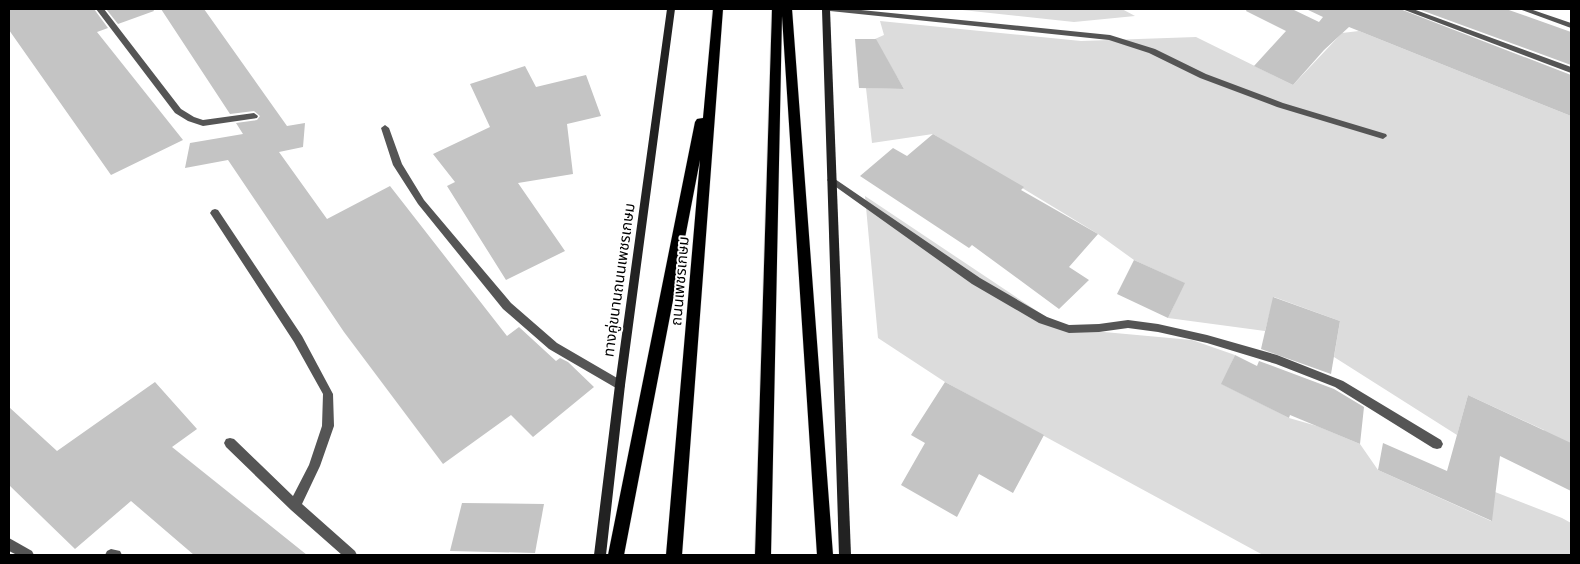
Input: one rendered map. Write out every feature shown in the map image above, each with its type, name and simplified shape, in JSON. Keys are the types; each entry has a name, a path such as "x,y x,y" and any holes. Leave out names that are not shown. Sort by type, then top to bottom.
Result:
{"highway":[{"name":"ถนนเพชรเกษม","path":"674,555 718,9"},
{"path":"762,555 777,9"},
{"path":"787,9 825,555"},
{"path":"616,555 714,55"}],"main road":[{"name":"ทางคู่ขนานถนนเพชรเกษม","path":"600,555 620,386 671,9"},
{"path":"828,9 845,555"}],"street":[{"path":"100,9 178,111 191,119 203,123 254,116"},
{"path":"828,9 1110,38 1152,51 1202,76 1280,105 1383,136"},
{"path":"1406,9 1571,70"},
{"path":"1523,9 1571,26"},
{"path":"385,128 398,165 421,202 507,306 553,346 620,386"},
{"path":"832,180 976,281 1043,320 1069,328 1099,328 1128,324 1158,328 1207,339 1277,360 1339,384 1437,444"},
{"path":"216,213 298,339 328,394 328,426 314,466 295,506"},
{"path":"230,443 295,506 351,555"},
{"path":"9,544 28,555"},
{"path":"111,555 116,555"}],"shaded area":[{"path":"953,9 1122,9 1135,16 1074,22"},
{"path":"880,21 1081,41 1196,37 1293,85 1342,33 1359,31 1571,116 1571,465 1536,474 1544,430 1468,395 1457,435 1334,357 1340,321 1274,297 1265,331 1168,318 1184,283 1134,260 1098,234 933,134 872,143 866,88 904,89 875,39 884,35"},
{"path":"865,196 1043,315 1071,329 1192,340 1235,355 1222,384 1289,418 1317,426 1360,444 1378,470 1491,521 1495,492 1562,518 1571,523 1571,555 1263,555 945,382 878,338"}],"building":[{"path":"9,9 94,9 108,28 97,32 183,140 111,175 9,30"},
{"path":"106,9 153,9 154,11 118,24"},
{"path":"161,9 204,9 287,126 305,123 303,147 279,152 327,219 390,186 507,336 519,327 556,361 560,358 568,362 594,387 533,437 511,415 443,464 344,332 228,160 185,168 190,143 243,134 236,123 257,120 260,116 254,111 230,114"},
{"path":"1247,9 1292,9 1319,22 1323,17 1306,9 1400,9 1571,75 1571,116 1349,27 1324,50 1293,85 1254,66 1286,31 1246,11"},
{"path":"1418,9 1506,9 1571,32 1571,65"},
{"path":"855,39 876,39 904,89 859,88"},
{"path":"525,66 536,87 586,75 601,116 567,124 573,174 518,183 565,251 506,280 447,186 455,182 433,154 490,127 470,84"},
{"path":"933,134 1024,187 1021,190 1098,234 1069,267 1089,280 1059,309 972,245 969,248 860,176 893,148 907,156"},
{"path":"1134,260 1185,283 1168,318 1117,294"},
{"path":"1273,297 1340,321 1331,374 1261,349"},
{"path":"1235,355 1257,366 1259,361 1334,389 1364,407 1360,444 1290,415 1289,418 1221,384"},
{"path":"155,382 197,429 172,447 307,555 194,555 131,501 75,549 9,485 9,407 57,451"},
{"path":"945,382 1044,435 1013,493 979,474 957,517 901,485 925,443 911,435"},
{"path":"1468,395 1571,443 1571,491 1500,456 1492,521 1378,470 1383,443 1447,471"},
{"path":"462,503 544,504 535,553 450,551"}]}
